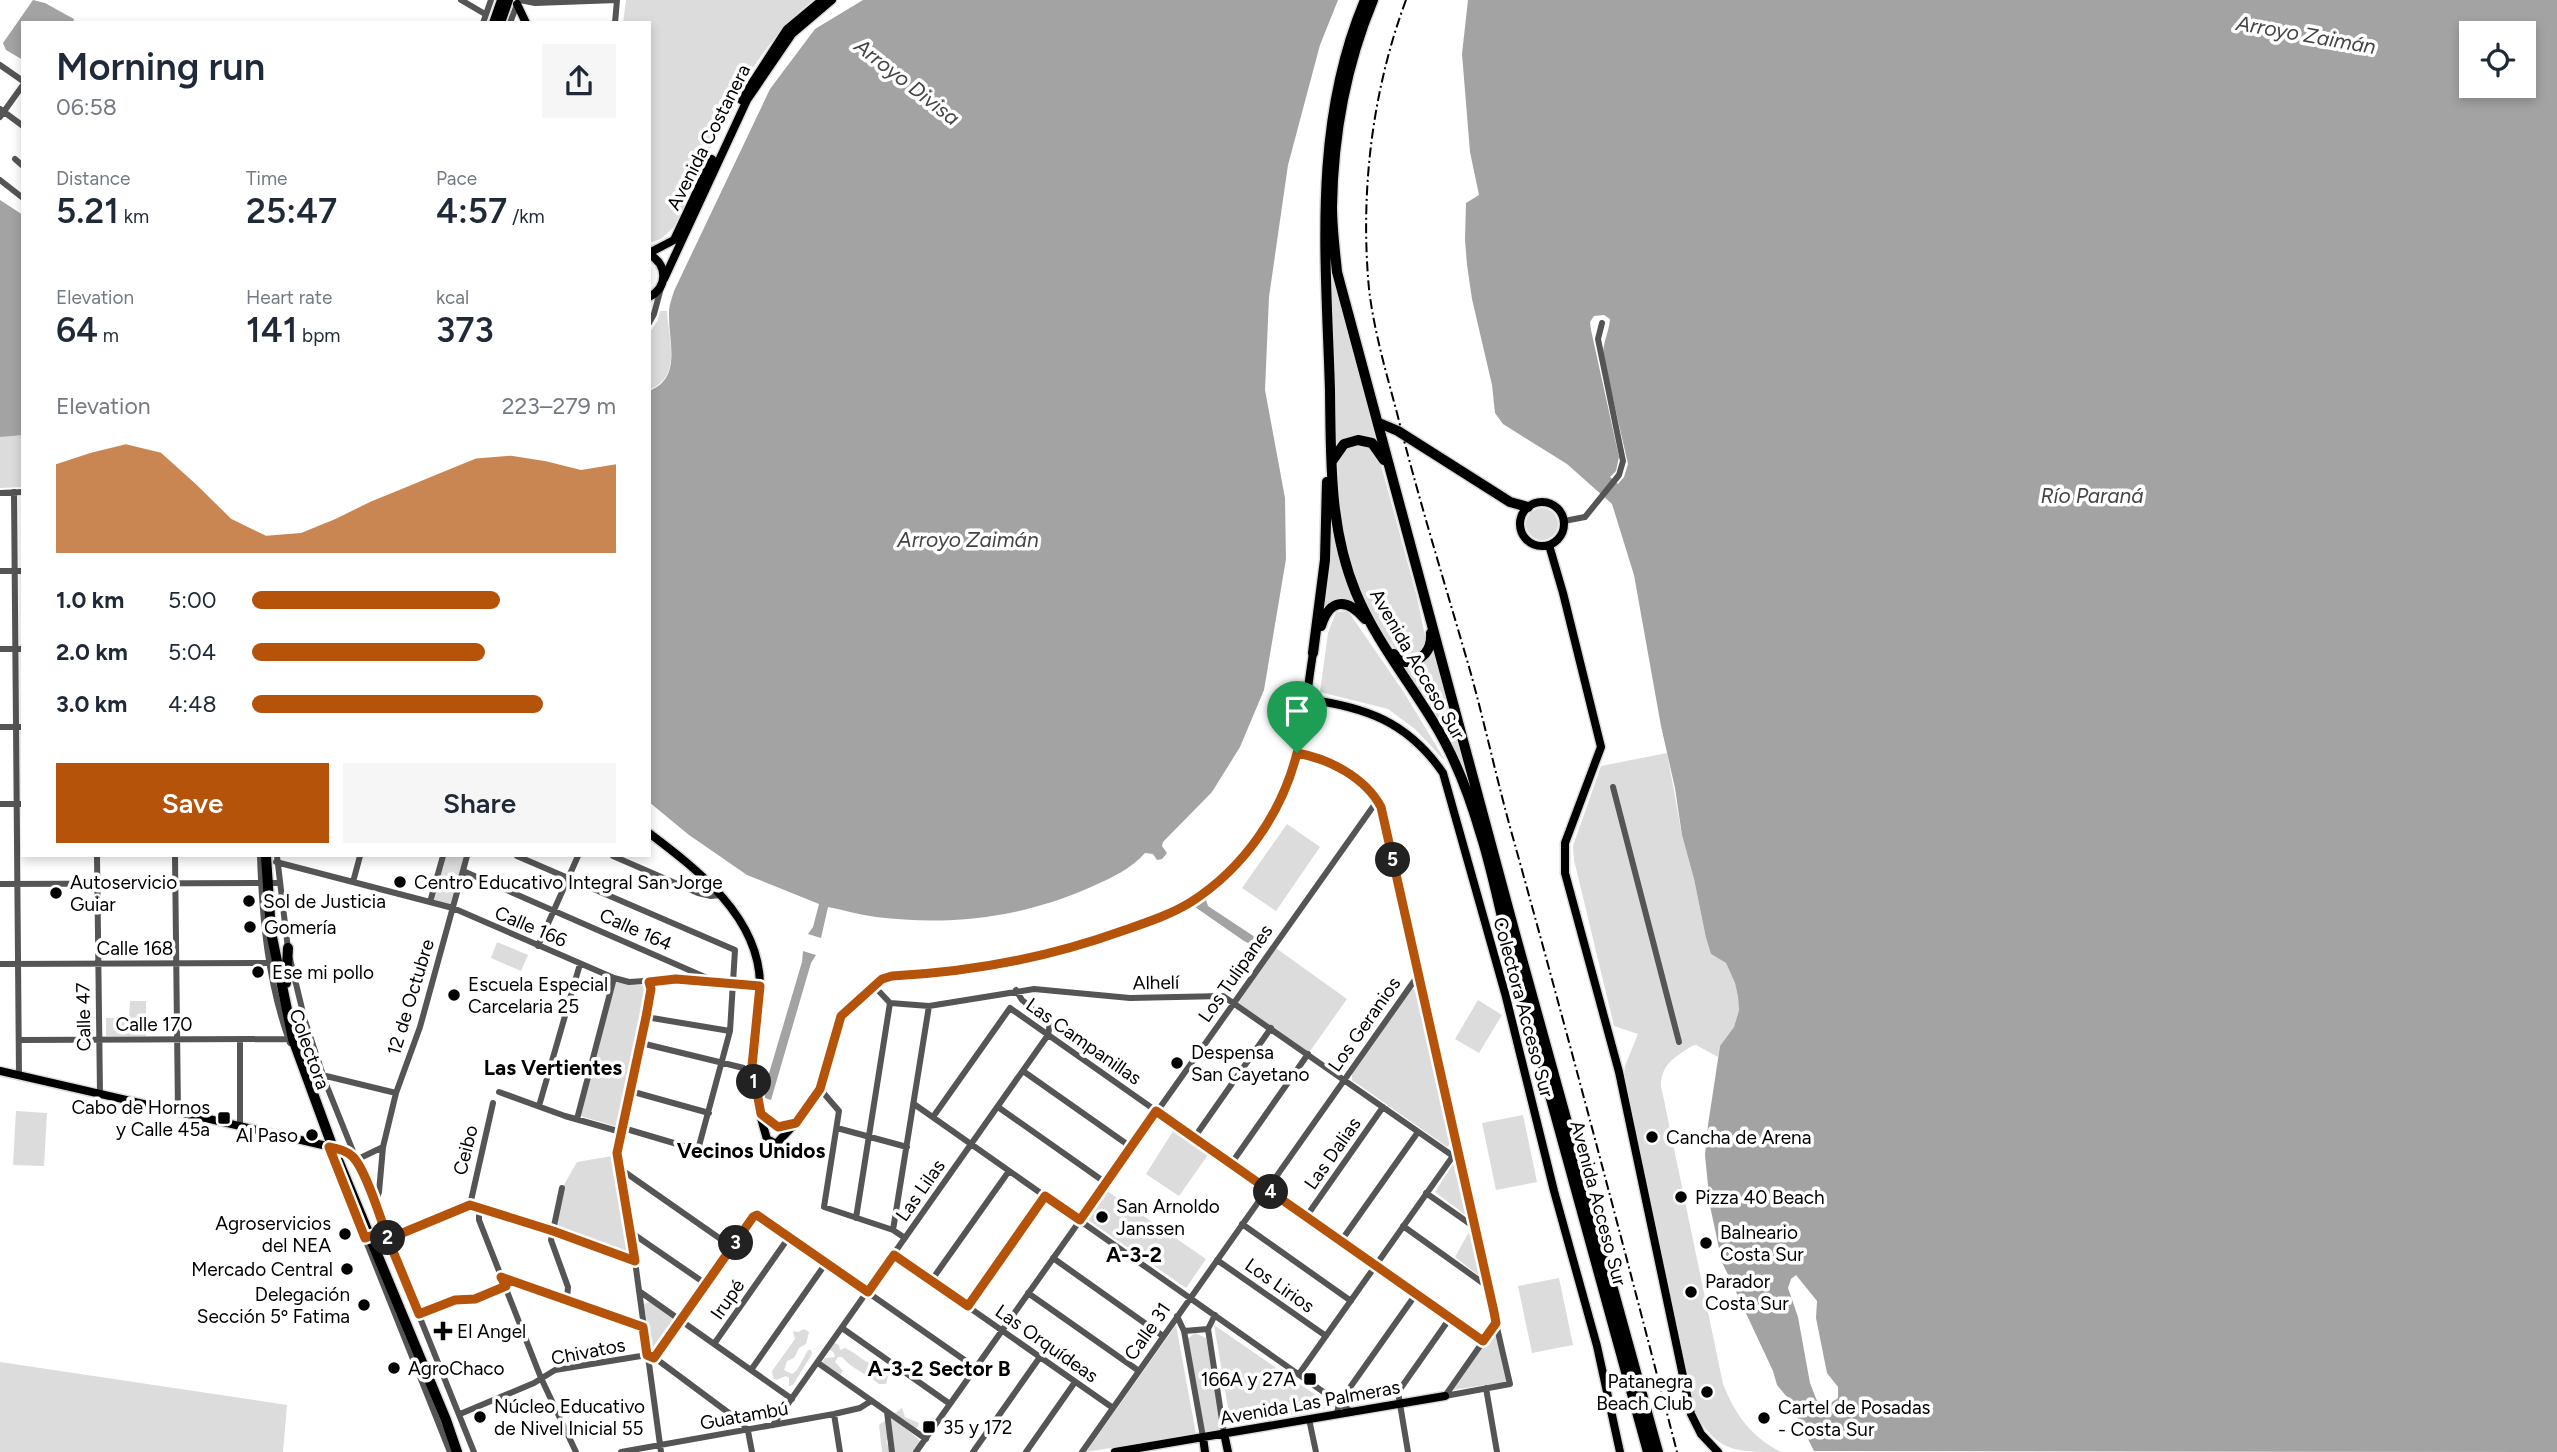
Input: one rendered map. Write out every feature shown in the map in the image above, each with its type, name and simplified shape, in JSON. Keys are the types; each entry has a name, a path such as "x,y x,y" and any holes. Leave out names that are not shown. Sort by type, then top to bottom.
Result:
{"highway":[{"name":"Avenida Acceso Sur","path":"1365,0 1338,83 1326,174 1324,260 1329,416 1338,531 1357,596 1383,643 1437,727 1461,778 1481,835 1514,965 1648,1452"},
{"name":"Avenida Acceso Sur","path":"1373,0 1346,85 1334,161 1332,210 1337,272 1658,1452"},
{"path":"1313,653 1325,560 1329,416"},
{"path":"1379,423 1398,431 1510,502 1528,507"},
{"path":"1327,488 1338,450 1350,440 1372,443 1391,473"},
{"path":"1384,443 1381,455 1431,639"},
{"path":"1313,653 1324,616 1337,604 1353,607 1401,660 1413,662 1428,651 1431,639 1429,615"},
{"path":"269,858 276,963 293,1039 334,1148 460,1452"},
{"path":"270,883 286,983 299,1039 334,1148"},
{"path":"286,983 288,948"},
{"path":"373,1237 426,1382 460,1452"}],"main road":[{"path":"494,21 501,0"},
{"name":"Avenida Costanera","path":"651,252 668,245 678,234 733,116 773,47 788,29 822,0"},
{"name":"Avenida Costanera","path":"662,283 747,100 792,34 832,0"},
{"path":"502,21 516,1"},
{"path":"516,1 525,21"},
{"path":"651,255 660,263 662,283 651,295"},
{"path":"1541,502 1553,505 1562,515 1564,522 1561,536 1549,545 1536,545 1525,537 1520,525 1528,507 1541,502"},
{"path":"1549,545 1601,747 1565,843 1565,873 1619,1072 1691,1414 1701,1434 1718,1452"},
{"path":"651,835 720,895 733,910 748,936 760,986 752,1070 767,1139 772,1143 780,1142 820,1089 839,1020 844,1012 882,979 944,973 1039,957 1140,925 1190,903 1226,875 1256,841 1281,800 1297,753 1313,653"},
{"name":"Colectora Acceso Sur","path":"1306,699 1350,707 1391,723 1422,746 1443,773 1506,997 1554,1191 1597,1346 1620,1452"},
{"path":"0,1071 334,1148"},
{"path":"761,1114 778,1127 796,1123"},
{"name":"Avenida Las Palmeras","path":"1115,1452 1444,1396"},
{"path":"1224,1433 1228,1452"},
{"path":"1203,1437 1205,1452"}],"street":[{"path":"461,0 485,14"},
{"path":"483,21 491,0"},
{"path":"511,21 516,1 535,3 617,0 615,21"},
{"path":"0,65 21,81"},
{"path":"21,86 1,113 21,125"},
{"path":"15,159 21,164"},
{"path":"0,180 21,196"},
{"path":"651,318 662,283"},
{"path":"1564,522 1585,517 1616,478 1623,461 1598,339 1602,323"},
{"path":"0,492 21,492"},
{"path":"14,492 19,571 19,1075"},
{"path":"0,571 19,571"},
{"path":"0,649 19,649"},
{"path":"0,727 20,727"},
{"path":"1297,753 1332,763 1363,785 1377,801 1383,815 1456,1155 1496,1323 1444,1396"},
{"path":"1613,787 1679,1042"},
{"name":"Los Tulipanes","path":"916,1452 1377,801"},
{"path":"0,804 20,804"},
{"name":"Calle 47","path":"97,857 100,1094"},
{"path":"176,857 178,1112"},
{"path":"353,882 360,857"},
{"path":"430,902 443,857"},
{"name":"12 de Octubre","path":"375,1203 379,1192 383,1147 396,1093 420,1027 467,857"},
{"path":"499,1092 577,1119 694,1149 699,1146 730,1031 735,950 519,857"},
{"path":"538,946 578,857"},
{"path":"615,857 698,892 711,896 720,895"},
{"name":"Calle 166","path":"269,858 453,908 614,978 649,982 676,979 760,986"},
{"name":"Calle 164","path":"463,871 719,983"},
{"path":"0,884 270,883"},
{"name":"Colectora","path":"270,883 298,997 322,1075 375,1203 373,1237 388,1239 474,1452"},
{"name":"Colectora","path":"270,883 269,963 278,1007 288,1039 334,1148"},
{"name":"Calle 168","path":"0,964 269,963"},
{"path":"539,1106 580,964"},
{"name":"Los Geranios","path":"1190,1298 1419,974"},
{"path":"577,1119 614,978"},
{"path":"649,982 651,989 646,1017 617,1153 661,1449"},
{"path":"856,1217 890,1003 874,986"},
{"name":"Alhelí","path":"890,1003 929,1006 958,1003 1016,990 1059,989 1130,998 1223,996 1418,1132 1456,1155"},
{"path":"1016,990 1022,1000 1050,1023 1048,1035"},
{"path":"893,1230 929,1006"},
{"name":"Las Campanillas","path":"933,1117 1010,1008 1483,1341"},
{"path":"646,1017 730,1031"},
{"path":"1194,1138 1271,1028"},
{"name":"Las Lilas","path":"772,1425 1048,1035"},
{"path":"240,1039 240,1127"},
{"name":"Calle 170","path":"20,1040 288,1039"},
{"path":"641,1042 752,1070"},
{"path":"1231,1164 1308,1054"},
{"path":"1023,1071 1131,1147"},
{"path":"322,1075 396,1093"},
{"path":"820,1089 839,1111 824,1207 893,1230 905,1238"},
{"path":"630,1091 709,1113"},
{"name":"Ceibo","path":"470,1205 493,1103"},
{"path":"914,1104 1352,1412"},
{"path":"998,1107 1106,1183"},
{"name":"Las Dalias","path":"1306,1217 1383,1107"},
{"path":"837,1128 907,1147"},
{"path":"1341,1241 1418,1132"},
{"path":"334,1148 356,1160 383,1147"},
{"path":"1299,1374 1426,1193 1456,1155"},
{"path":"620,1168 732,1247"},
{"path":"931,1281 1009,1171"},
{"path":"562,1188 551,1240 568,1287 567,1299"},
{"path":"1426,1193 1473,1226"},
{"path":"968,1306 1045,1196"},
{"path":"388,1239 470,1205 635,1261"},
{"path":"479,1207 479,1220 501,1277 541,1378 576,1452"},
{"path":"654,1358 753,1217 761,1217 976,1368"},
{"path":"1242,1224 1351,1301"},
{"path":"1403,1226 1487,1286"},
{"path":"629,1231 706,1284"},
{"name":"Irupé","path":"714,1344 789,1237"},
{"name":"Las Orquídeas","path":"894,1255 1112,1408"},
{"path":"1053,1258 1163,1336"},
{"name":"Los Lirios","path":"1217,1260 1326,1336"},
{"path":"751,1370 826,1263"},
{"path":"501,1277 643,1327"},
{"path":"419,1314 455,1300 475,1299 506,1286"},
{"path":"639,1291 792,1399"},
{"path":"1028,1293 1139,1371"},
{"path":"1337,1414 1339,1403 1416,1294"},
{"name":"Calle 31","path":"1082,1452 1190,1298"},
{"path":"1214,1315 1208,1329 1224,1433"},
{"path":"1177,1316 1184,1331 1203,1437"},
{"path":"1408,1452 1398,1392 1450,1318"},
{"name":"Avenida Las Palmeras","path":"1444,1396 1510,1384 1496,1323"},
{"path":"842,1328 950,1404"},
{"path":"1184,1331 1208,1329"},
{"path":"647,1355 741,1422 748,1430 752,1452"},
{"name":"Chivatos","path":"460,1414 555,1370 647,1355"},
{"path":"973,1452 1040,1357"},
{"path":"818,1363 926,1439"},
{"path":"426,1382 450,1452"},
{"path":"1026,1452 1075,1382"},
{"path":"1486,1388 1497,1452"},
{"name":"Guatambú","path":"621,1452 661,1449 834,1414 860,1408 871,1401"},
{"path":"887,1412 892,1452"},
{"path":"834,1414 840,1452"},
{"path":"1310,1419 1316,1452"}],"shaded area":[{"path":"626,0 813,0 788,23 748,76 716,136 674,227 661,239 651,242 651,21 623,21"},
{"path":"1330,250 1380,450 1364,437 1332,452"},
{"path":"660,311 667,311 671,344 670,366 660,384 651,389 651,331"},
{"path":"21,435 21,487 0,488 0,437"},
{"path":"1359,442 1368,445 1378,454 1417,597 1426,641 1418,655 1403,657 1388,641 1365,603 1349,560 1340,516 1336,469 1343,450"},
{"path":"1542,508 1553,513 1558,524 1553,535 1542,540 1531,535 1526,524 1531,513"},
{"path":"1328,510 1340,560 1355,603 1336,600 1323,607"},
{"path":"1348,611 1403,691 1446,762 1415,729 1388,709 1320,692 1328,633 1336,612"},
{"path":"1433,646 1478,810 1397,661 1420,662 1427,657"},
{"path":"1667,753 1682,835 1706,938 1711,954 1726,963 1735,983 1739,1010 1734,1027 1720,1046 1718,1057 1696,1045 1692,1046 1666,1067 1661,1086 1723,1384 1745,1424 1781,1452 1729,1447 1712,1436 1695,1413 1624,1077 1625,1066 1638,1034 1614,1026 1574,860 1573,846 1601,766"},
{"path":"1287,824 1320,847 1276,911 1242,888"},
{"path":"445,857 465,857 451,906 432,901"},
{"path":"497,942 528,955 521,971 491,958"},
{"path":"1273,946 1347,999 1308,1054 1233,1002"},
{"path":"615,982 646,986 618,1127 580,1116"},
{"path":"1412,988 1417,991 1451,1143 1447,1147 1352,1080 1352,1074"},
{"path":"1478,1000 1502,1015 1479,1053 1455,1039"},
{"path":"130,1001 146,1001 146,1036 106,1036 106,1018 129,1018"},
{"path":"16,1111 47,1113 44,1166 13,1165"},
{"path":"1523,1115 1537,1182 1496,1190 1482,1123"},
{"path":"1175,1128 1210,1152 1179,1196 1146,1174"},
{"path":"612,1156 629,1256 553,1228 561,1190 577,1162"},
{"path":"1453,1164 1468,1217 1435,1192"},
{"path":"1103,1188 1206,1259 1186,1288 1084,1217"},
{"path":"1470,1230 1482,1278 1455,1257"},
{"path":"1559,1278 1573,1345 1532,1353 1518,1286"},
{"path":"650,1302 674,1319 675,1325 659,1348 651,1349 644,1304"},
{"path":"1176,1325 1196,1434 1086,1452"},
{"path":"1214,1325 1323,1400 1335,1407 1231,1425"},
{"path":"804,1329 809,1332 806,1344 799,1348 794,1358 787,1361 784,1370 792,1374 808,1350 811,1350 812,1354 793,1385 789,1386 789,1378 786,1376 776,1380 772,1371 795,1339 793,1331"},
{"path":"1495,1330 1507,1382 1452,1390"},
{"path":"1195,1333 1206,1338 1222,1428 1213,1433 1204,1432 1186,1340"},
{"path":"835,1343 840,1350 845,1348 872,1364 874,1369 882,1372 881,1379 888,1376 886,1384 879,1384 842,1357 838,1357 835,1362 843,1371 839,1376 831,1368 823,1367 821,1364 825,1358 835,1357 829,1349"},
{"path":"0,1362 287,1405 283,1452 0,1452"},
{"path":"902,1408 905,1417 919,1423 918,1427 908,1430 921,1442 914,1452 893,1452 890,1437 886,1441 891,1452 882,1452 879,1425"}],"water":[{"path":"33,0 45,3 74,19 21,21 21,59 6,50 3,43"},
{"name":"Arroyo Zaimán","path":"863,0 1338,0 1320,45 1288,165 1269,297 1265,390 1285,498 1286,559 1264,690 1240,747 1212,792 1163,842 1162,846 1167,853 1162,859 1157,860 1153,854 1145,853 1120,873 1065,898 985,917 904,920 828,907 821,938 808,934 813,927 819,904 747,875 689,835 651,804 651,390 660,385 670,368 669,310 674,291 770,89 815,29"},
{"name":"Río Paraná","path":"1468,0 2557,0 2557,1452 1814,1451 1787,1397 1777,1385 1722,1262 1710,1206 1705,1155 1708,1125 1720,1046 1734,1027 1739,1010 1738,997 1726,963 1711,954 1706,938 1682,835 1634,575 1612,504 1567,464 1503,424 1495,413 1492,385 1467,265 1466,203 1479,195 1470,152 1462,54","holes":["1604,315 1610,319 1603,355 1628,464 1624,477 1618,484 1610,477 1616,471 1619,457 1590,322 1594,316","1796,1275 1817,1301 1816,1318 1827,1373 1838,1387 1838,1398 1829,1404 1817,1401 1810,1383 1798,1317 1788,1288 1791,1279"]},
{"path":"0,200 21,214 21,435 0,437"},
{"path":"1206,900 1208,906 1261,941 1261,949 1244,941 1195,907"},
{"path":"803,951 816,955 811,963 771,1100 762,1097"}],"railway":[{"path":"1406,0 1385,70 1371,142 1366,216 1369,289 1374,320 1414,479 1471,674 1677,1452"}],"place":[{"name":"Centro Educativo Integral San Jorge","path":"400,882"},
{"name":"Autoservicio Guiar","path":"56,893"},
{"name":"Sol de Justicia","path":"249,901"},
{"name":"Gomería","path":"250,927"},
{"name":"Ese mi pollo","path":"258,972"},
{"name":"Escuela Especial Carcelaria 25","path":"454,995"},
{"name":"Despensa San Cayetano","path":"1177,1063"},
{"name":"Cabo de Hornos y Calle 45a","path":"224,1118"},
{"name":"Al Paso","path":"312,1135"},
{"name":"Cancha de Arena","path":"1652,1137"},
{"name":"Pizza 40 Beach","path":"1681,1197"},
{"name":"San Arnoldo Janssen","path":"1102,1217"},
{"name":"Agroservicios del NEA","path":"345,1234"},
{"name":"Balneario Costa Sur","path":"1706,1243"},
{"name":"Mercado Central","path":"347,1269"},
{"name":"Parador Costa Sur","path":"1691,1292"},
{"name":"Delegación Sección 5º Fatima","path":"364,1305"},
{"name":"El Angel","path":"443,1331"},
{"name":"AgroChaco","path":"394,1368"},
{"name":"166A y 27A","path":"1310,1379"},
{"name":"Patanegra Beach Club","path":"1707,1392"},
{"name":"Núcleo Educativo de Nivel Inicial 55","path":"480,1417"},
{"name":"Cartel de Posadas - Costa Sur","path":"1764,1418"},
{"name":"35 y 172","path":"929,1427"}],"district":[{"name":"Las Vertientes","path":"553,1068"},
{"name":"Vecinos Unidos","path":"751,1151"},
{"name":"A-3-2","path":"1134,1255"},
{"name":"A-3-2 Sector B","path":"939,1369"}],"route":[{"path":"1297,753 1281,800 1256,841 1226,875 1190,903 1140,925 1039,957 973,970 882,979 841,1016 820,1089 805,1113 796,1123 786,1127 778,1127 761,1114 753,1073 752,1057 760,986 676,979 649,982 651,989 646,1017 617,1153 635,1261 470,1205 388,1239 375,1203 356,1160 340,1149 329,1147 365,1238 385,1231 388,1239 419,1314 455,1300 475,1299 506,1286 501,1277 643,1327 647,1355 654,1358 757,1215 868,1292 894,1255 968,1306 1045,1196 1080,1220 1156,1111 1483,1341 1496,1323 1494,1312 1381,807 1363,785 1332,763 1297,753"}],"water label":[{"name":"Arroyo Divisa","path":"907,82"}]}
